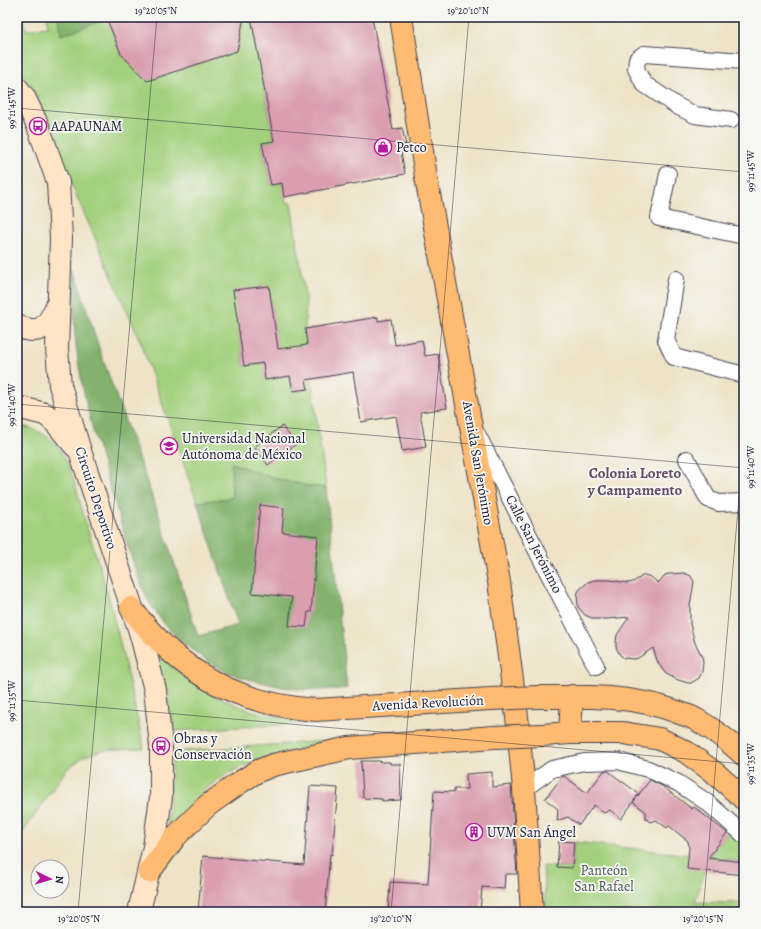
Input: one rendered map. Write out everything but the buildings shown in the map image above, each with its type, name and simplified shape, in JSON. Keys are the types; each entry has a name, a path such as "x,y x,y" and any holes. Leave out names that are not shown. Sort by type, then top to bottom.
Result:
{"main road":[{"name":"Avenida San Jerónimo","path":"401,17 426,177 499,582 518,717 532,912"},
{"name":"Avenida Revolución","path":"131,608 155,638 184,663 217,684 262,701 295,708 316,710 538,697 572,696 624,699 662,706 697,720 732,744 744,755"},
{"path":"570,733 572,696"},
{"path":"623,733 624,699"},
{"path":"149,872 176,836 208,805 258,771 273,765 349,748 570,733 623,733 660,739 686,752 715,773 744,799"}],"street":[{"path":"731,120 695,115 677,106 644,84 636,69 637,59 644,54 744,61"},
{"name":"Circuito Deportivo","path":"17,88 24,97 38,126 58,182 61,239 57,349 60,386 141,635 152,676 159,718 161,746 160,803 154,847 139,912"},
{"path":"668,174 659,218 744,236"},
{"path":"676,279 666,340 674,357 744,375"},
{"path":"17,326 34,330 44,326 50,321 58,302"},
{"path":"17,407 45,414 55,422 80,451"},
{"name":"Calle San Jerónimo","path":"471,422 596,666"},
{"path":"687,459 708,499 719,503 744,502"},
{"path":"524,789 552,769 584,762 618,761 648,769 678,783 708,803 744,836"}],"green space":[{"path":"17,17 24,17 26,30 48,27 47,17 58,17 61,34 107,19 121,54 147,80 237,51 244,17 251,17 274,141 262,143 271,185 282,183 286,203 291,203 306,301 305,329 326,488 302,485 278,479 232,463 232,498 197,502 140,341 74,190 47,118 33,91 17,67","holes":["269,286 279,361 244,366 234,291","302,346 307,389 293,391 290,376 265,379"]},
{"path":"58,17 112,17 61,35"},
{"path":"74,269 100,351 157,510 198,636 238,625 197,502 232,498 231,463 278,479 302,485 326,488 347,688 312,690 290,688 268,684 229,673 197,654 185,644 155,611 147,598 133,562 102,462 86,404 75,336"},
{"path":"17,425 35,430 51,440 60,450 69,468 111,606 144,748 102,750 83,757 66,770 21,835 17,832"},
{"path":"152,649 191,681 206,691 238,706 271,716 325,722 175,731"},
{"path":"340,740 291,751 248,764 228,774 210,786 192,802 174,823 167,823 173,752"},
{"path":"730,829 744,841 744,862 709,857"},
{"name":"Panteón San Rafael","path":"574,842 709,857 695,902 744,903 744,912 546,912 543,866 572,868"}],"place":[{"name":"AAPAUNAM","path":"38,126"},
{"name":"Petco","path":"383,147"},
{"name":"Universidad Nacional Autónoma de México","path":"169,446"},
{"name":"Obras y Conservación","path":"161,746"},
{"name":"UVM San Ángel","path":"474,832"}],"district":[{"name":"Colonia Loreto y Campamento","path":"635,482"}]}
